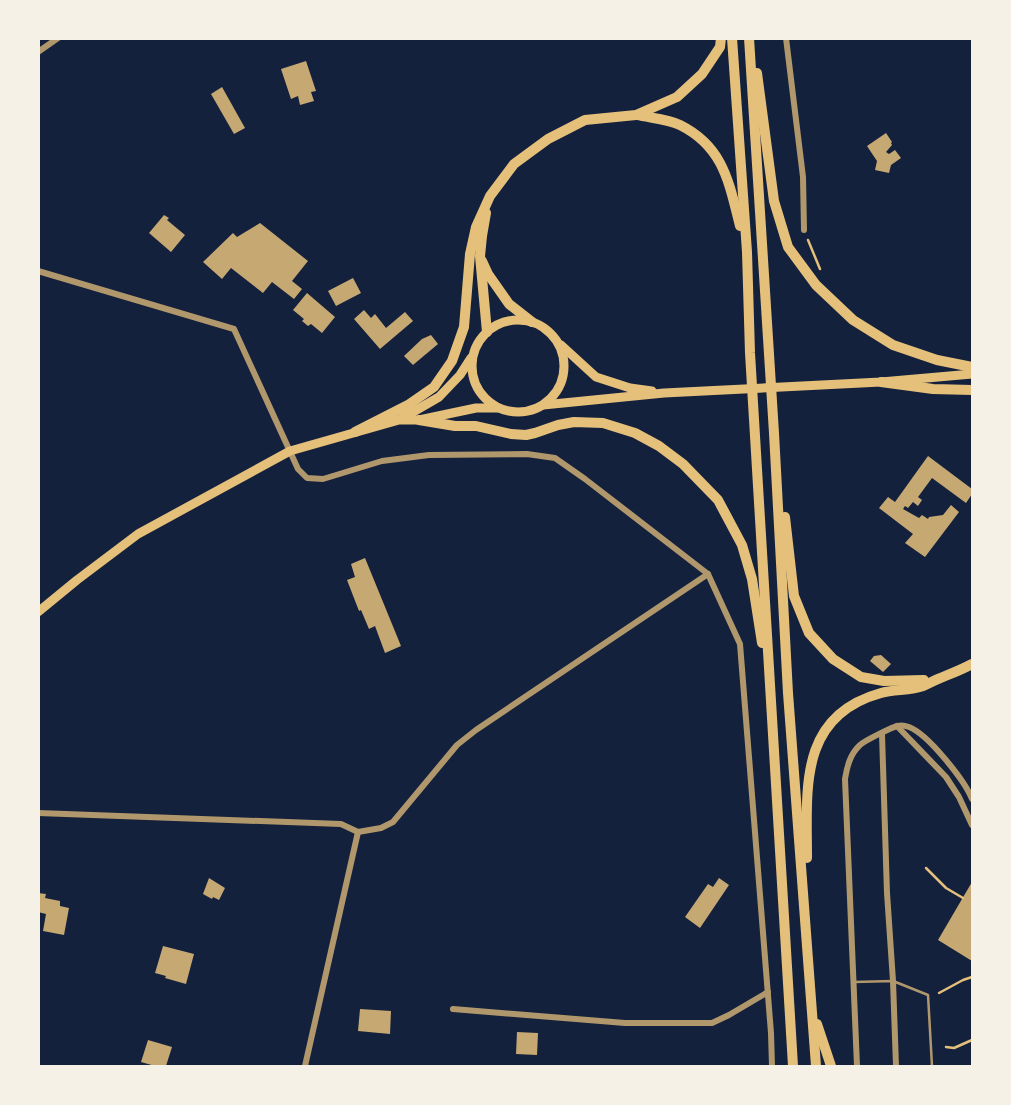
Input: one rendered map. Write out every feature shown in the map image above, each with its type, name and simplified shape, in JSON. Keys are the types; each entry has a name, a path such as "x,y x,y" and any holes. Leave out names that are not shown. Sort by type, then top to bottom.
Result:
{"highway":[{"path":"636,115 677,97 702,74 720,47 721,38"},
{"path":"732,38 747,252 750,353 793,1066"},
{"path":"750,38 788,693 816,1066"},
{"path":"750,38 774,201 788,247 816,285 853,320 893,345 937,360 972,367"},
{"path":"355,432 408,405 434,387 452,361 464,327 470,254 476,227 490,195 514,164 548,139 585,120 636,115 678,124 703,140 722,163 747,252"},
{"path":"487,332 480,256 490,195"},
{"path":"480,256 488,274 509,304 532,322"},
{"path":"881,382 933,389 972,390"},
{"path":"419,420 526,435 574,422 603,423 635,433 659,446 683,464 718,500 742,545 752,579 771,699"},
{"path":"774,433 794,596 809,633 833,659 861,677 910,682 939,679"},
{"path":"807,936 808,771 821,738 844,710 859,702 881,692 922,687 972,664"},
{"path":"813,1009 831,1066"}],"main road":[{"path":"38,612 138,534 290,452 399,420 439,397 460,375 473,356 478,342 487,332 504,322 523,320 549,332 596,377 630,388 664,393"},
{"path":"399,420 419,420 476,408 521,412 543,405 552,398 562,380 564,359 556,340"},
{"path":"473,356 472,373 478,388 484,397 498,408"},
{"path":"543,405 664,393 881,382 972,374"}],"street":[{"path":"38,52 58,38"},
{"path":"786,38 803,177 804,230"},
{"path":"38,271 234,328 298,469 307,478 323,479 382,461 429,455 527,454 555,458 708,574 740,644 772,1066"},
{"path":"38,813 341,824 358,832 381,828 393,822 457,745 476,730 708,574"},
{"path":"897,726 946,777 972,825"},
{"path":"857,1066 845,779 849,761 860,744 897,726 909,727 942,755 972,799"},
{"path":"882,734 896,1066"},
{"path":"305,1066 358,832"},
{"path":"453,1009 625,1023 712,1023 768,992"}],"lane":[{"path":"854,982 893,981 928,995 932,1066"}],"path":[{"path":"804,230 822,274"},
{"path":"926,869 946,888 963,898"},
{"path":"939,993 972,977"},
{"path":"946,1047 954,1048 972,1040"}],"building":[{"path":"306,61 316,91 311,92 314,101 300,105 298,96 291,99 281,69"},
{"path":"222,87 245,128 234,134 211,94"},
{"path":"886,133 892,145 886,152 889,154 895,150 901,158 891,165 889,173 875,170 877,161 867,146"},
{"path":"164,215 185,235 171,252 149,233"},
{"path":"260,223 308,261 292,281 302,289 294,299 272,282 263,293 231,268 222,279 203,262 233,233 237,237"},
{"path":"353,278 361,293 336,306 328,291"},
{"path":"307,293 335,317 322,333 311,324 308,326 293,310"},
{"path":"364,310 371,318 375,314 386,328 405,312 413,321 380,349 354,319"},
{"path":"431,335 438,344 413,365 404,356 422,339"},
{"path":"928,456 972,489 972,494 966,503 932,478 918,497 922,500 918,506 913,502 908,508 905,506 903,509 919,518 922,515 928,519 943,515 951,505 959,512 925,557 905,543 913,534 879,508 888,497 895,502"},
{"path":"365,558 401,646 385,653 375,626 369,629 361,610 359,611 347,580 355,577 351,564"},
{"path":"881,655 891,664 883,672 870,661 874,656"},
{"path":"209,878 225,888 219,900 203,894"},
{"path":"719,878 729,885 700,928 685,917 708,884 713,887"},
{"path":"972,882 972,961 938,940"},
{"path":"38,893 46,894 45,898 60,901 60,906 69,908 64,935 43,931 46,914 38,912"},
{"path":"163,946 194,954 186,984 155,973"},
{"path":"360,1009 391,1011 390,1034 358,1031"},
{"path":"517,1032 538,1033 537,1055 516,1054"},
{"path":"148,1040 172,1047 166,1066 141,1062"}]}
